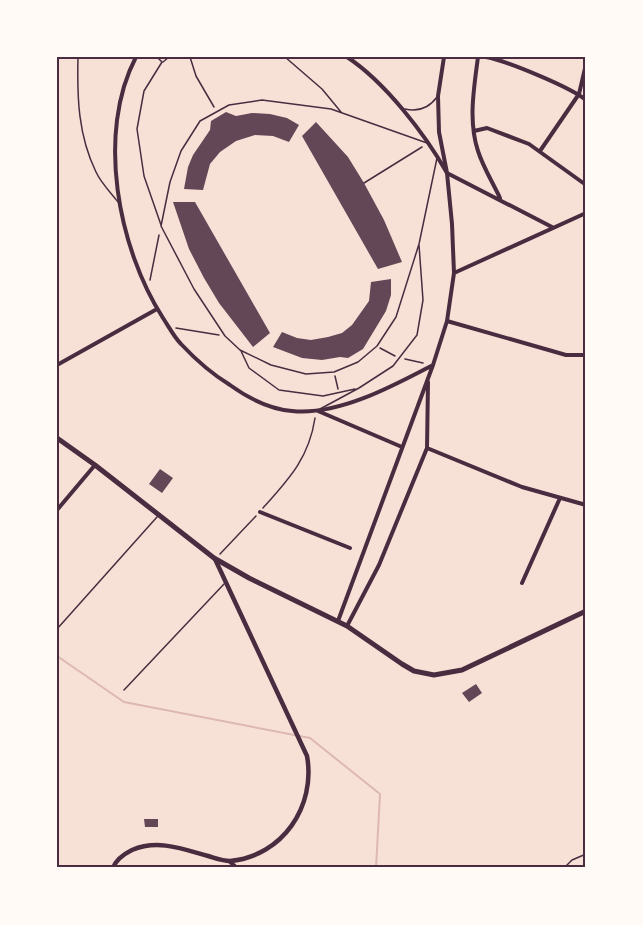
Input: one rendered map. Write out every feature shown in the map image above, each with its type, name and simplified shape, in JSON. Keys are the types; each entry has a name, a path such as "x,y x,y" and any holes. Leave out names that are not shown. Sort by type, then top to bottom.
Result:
{"main road":[{"path":"57,438 160,514 214,558 249,578 338,621 408,667 425,673 443,674 474,665 586,611"}],"street":[{"path":"136,57 128,70 119,102 115,138 120,206 132,250 147,290 180,343 215,375 249,399 291,411 334,408 368,396 433,365"},
{"path":"347,57 359,65 401,108 428,143 447,173 552,227"},
{"path":"338,621 433,365 447,321 454,273 452,224 440,132 438,96 442,57"},
{"path":"478,57 472,107 474,131 478,152 501,199"},
{"path":"486,57 579,94 586,100"},
{"path":"540,151 579,94 586,64"},
{"path":"474,131 487,128 530,144 586,185"},
{"path":"454,273 586,213"},
{"path":"57,365 157,309"},
{"path":"447,321 566,355 586,356"},
{"path":"347,626 379,565 427,448 428,378"},
{"path":"316,411 402,447"},
{"path":"427,448 522,487 586,504"},
{"path":"57,510 95,465"},
{"path":"522,583 560,498"},
{"path":"260,512 350,548"},
{"path":"214,558 307,756 309,777 307,792 296,820 289,830 278,841 262,850 230,861"},
{"path":"112,868 114,863 125,854 150,845 179,848 230,861 237,868"}],"lane":[{"path":"78,57 79,118 84,144 96,173 120,206"},
{"path":"157,57 162,62"},
{"path":"169,57 162,62 144,91 137,129 144,176 161,226 194,289 225,336 240,350 271,365 306,374 334,372 358,362 377,346 396,316 419,244 437,156"},
{"path":"285,57 322,89 342,113"},
{"path":"401,108 416,111 431,105 438,96"},
{"path":"161,226 170,182 181,151 200,122 229,105 262,100 331,109 428,143"},
{"path":"316,411 359,388 393,366 417,335 423,300 419,244"},
{"path":"240,350 249,368 279,390 323,396 359,388"},
{"path":"57,629 160,514"},
{"path":"124,690 225,583"},
{"path":"564,868 572,860 586,854"}],"path":[{"path":"189,57 196,76 216,112"},
{"path":"364,183 428,143"},
{"path":"147,290 161,226"},
{"path":"169,327 225,336"},
{"path":"377,346 399,358 433,365"},
{"path":"334,372 339,393"},
{"path":"214,558 225,550 260,512 302,459 313,433 316,411"}],"building":[{"path":"226,112 236,116 252,113 270,114 287,118 299,125 289,142 273,136 255,135 236,141 220,152 210,164 203,190 184,189 188,167 193,155 210,130 211,121"},
{"path":"316,122 348,157 364,183 384,220 402,262 378,269 302,136"},
{"path":"173,202 195,202 270,333 253,347 219,303 204,278 189,249"},
{"path":"391,279 391,295 386,311 363,349 348,358 322,360 302,358 273,347 282,332 311,340 342,333 352,325 369,301 371,282"},
{"path":"160,469 173,478 162,493 149,484"},
{"path":"476,684 482,693 469,702 462,693"},
{"path":"144,819 158,819 158,827 145,827"}],"waterway":[{"path":"57,656 124,702 310,738 380,794 376,868"}]}
